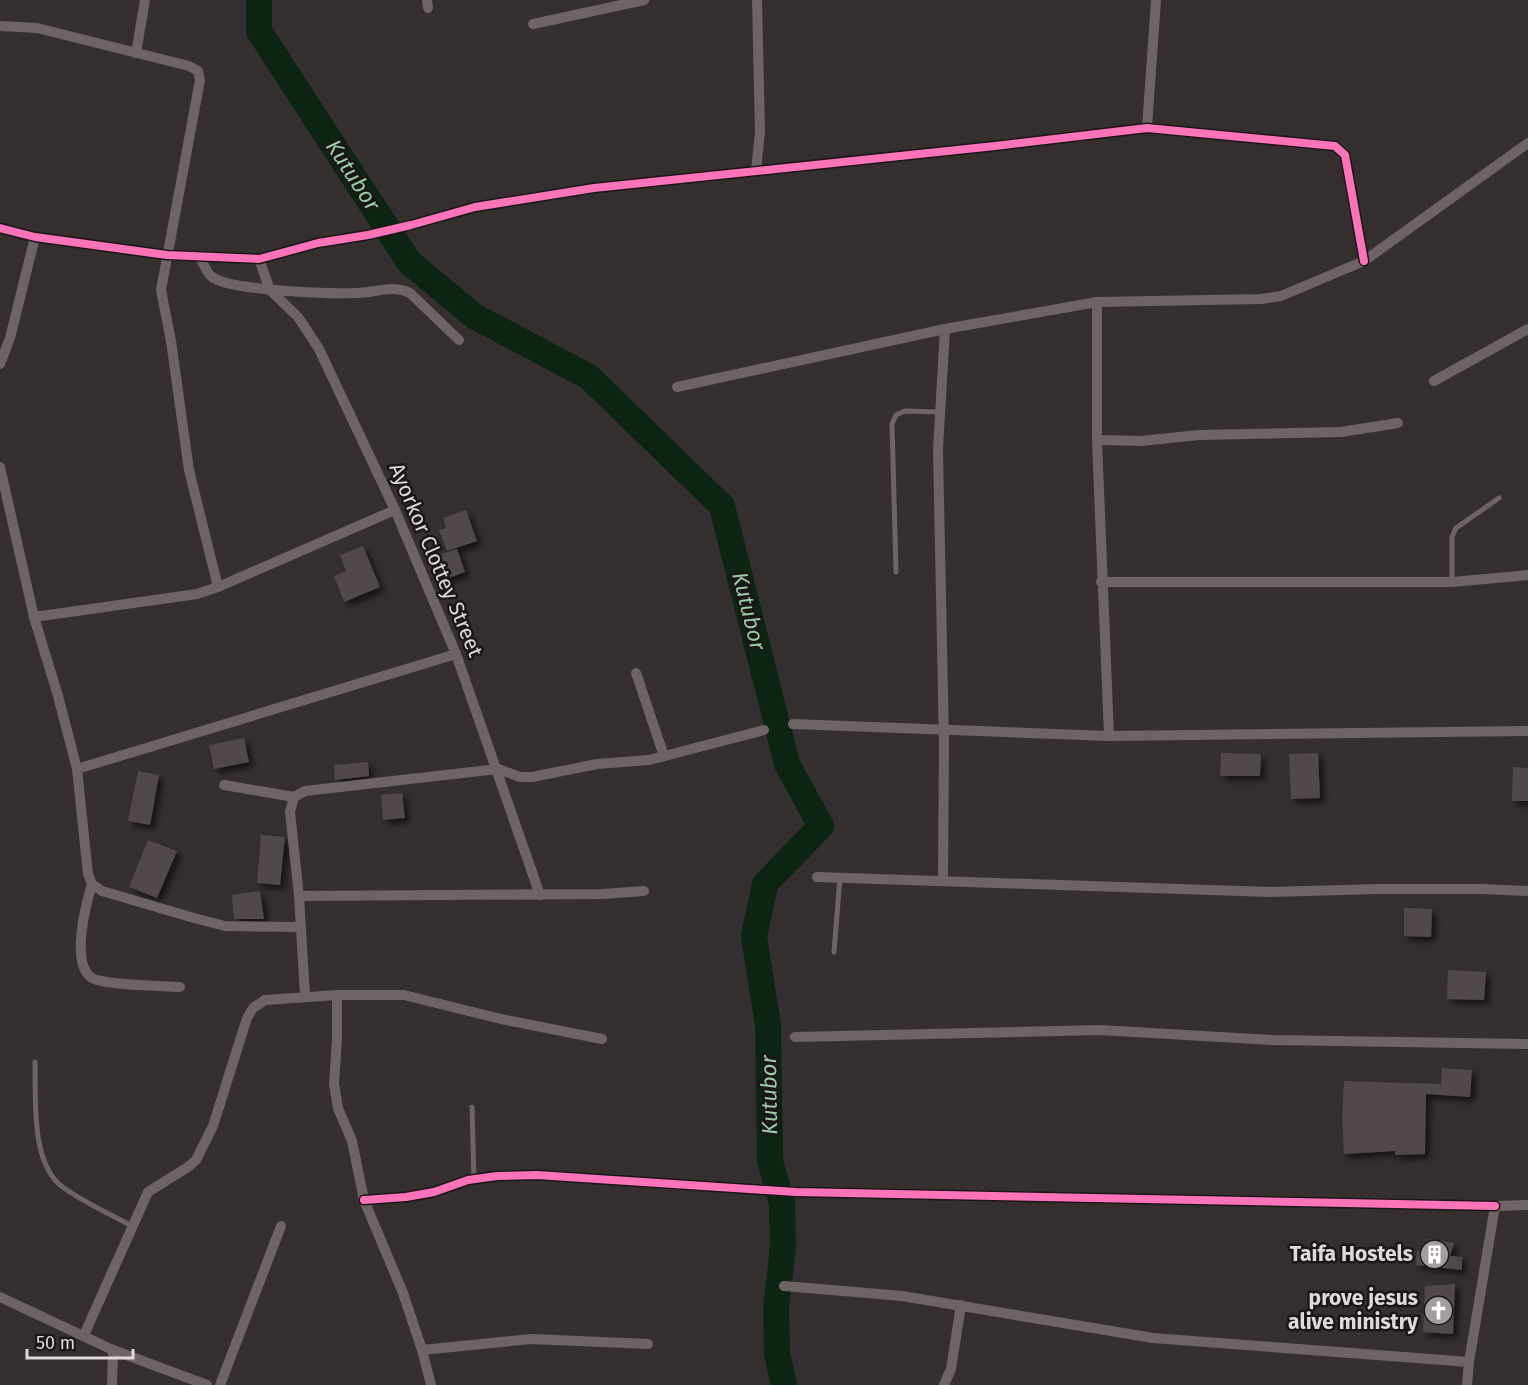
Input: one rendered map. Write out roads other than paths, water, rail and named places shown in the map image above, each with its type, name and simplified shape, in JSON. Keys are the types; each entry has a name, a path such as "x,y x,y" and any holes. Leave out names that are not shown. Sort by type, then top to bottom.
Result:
{"street":[{"path":"136,53 145,0"},
{"path":"533,24 644,0"},
{"path":"756,170 760,132 758,0"},
{"path":"1147,128 1156,0"},
{"path":"0,26 37,28 198,70 200,80 161,290 171,341 189,470 218,587"},
{"path":"0,228 36,237 166,255 259,259 318,243 411,225 475,207 583,189 1147,128 1335,146 1345,155 1364,261"},
{"path":"677,387 945,329 1097,302 1261,299 1281,296 1364,261 1528,143"},
{"path":"0,364 10,338 36,237"},
{"path":"199,256 211,276 222,282 270,290 358,293 401,288 410,293 459,340"},
{"name":"Ayorkor Clottey Street","path":"259,259 270,290 298,317 320,349 395,510 456,654 498,769 540,895"},
{"path":"1097,302 1097,440 1109,736"},
{"path":"944,880 938,449 945,329"},
{"path":"1434,381 1528,329"},
{"path":"1097,440 1141,441 1199,435 1341,432 1398,423"},
{"path":"0,467 34,617 77,769 88,874 92,884 102,891 225,926 301,927"},
{"path":"34,617 173,599 218,587 395,510"},
{"path":"1101,582 1452,582 1528,575"},
{"path":"77,769 456,654"},
{"path":"636,673 664,756"},
{"path":"793,724 1109,736 1528,731"},
{"path":"224,785 294,797 305,791 498,769 520,777 532,777 597,764 631,763 764,730"},
{"path":"294,797 290,812 299,896 305,996"},
{"path":"817,877 1270,892 1377,889 1528,891"},
{"path":"92,884 84,911 81,936 82,961 85,971 93,979 110,982 180,987"},
{"path":"299,896 540,895 644,891"},
{"path":"337,995 334,1084 338,1108 352,1141 364,1200 403,1293 431,1385"},
{"path":"84,1335 148,1192 196,1160 213,1126 247,1018 253,1008 265,1000 305,996 404,995 602,1039"},
{"path":"795,1037 1100,1030 1272,1040 1528,1044"},
{"path":"364,1200 434,1192 474,1179 537,1175 796,1192 1528,1205"},
{"path":"1467,1385 1495,1206"},
{"path":"220,1385 280,1226"},
{"path":"784,1286 888,1295 961,1305 1154,1338 1469,1362"},
{"path":"0,1297 113,1350 207,1385"},
{"path":"944,1385 951,1369 961,1305"},
{"path":"422,1350 531,1339 648,1344"},
{"path":"112,1385 113,1350"}],"lane":[{"path":"896,572 892,424 896,415 905,411 940,412"},
{"path":"1452,582 1452,537 1456,528 1499,498"},
{"path":"834,952 840,877"},
{"path":"34,1062 39,1141 47,1169 62,1187 132,1226"},
{"path":"472,1107 474,1179"}],"waterway":[{"name":"Kutubor","path":"259,0 259,31 409,262 474,316 589,377 722,506 787,764 821,826 765,884 754,937 768,1025 770,1161 782,1203 783,1247 776,1308 777,1354 784,1385"}],"place":[{"name":"Taifa Hostels","path":"1434,1254"},
{"name":"prove jesus alive ministry","path":"1439,1310"}]}
